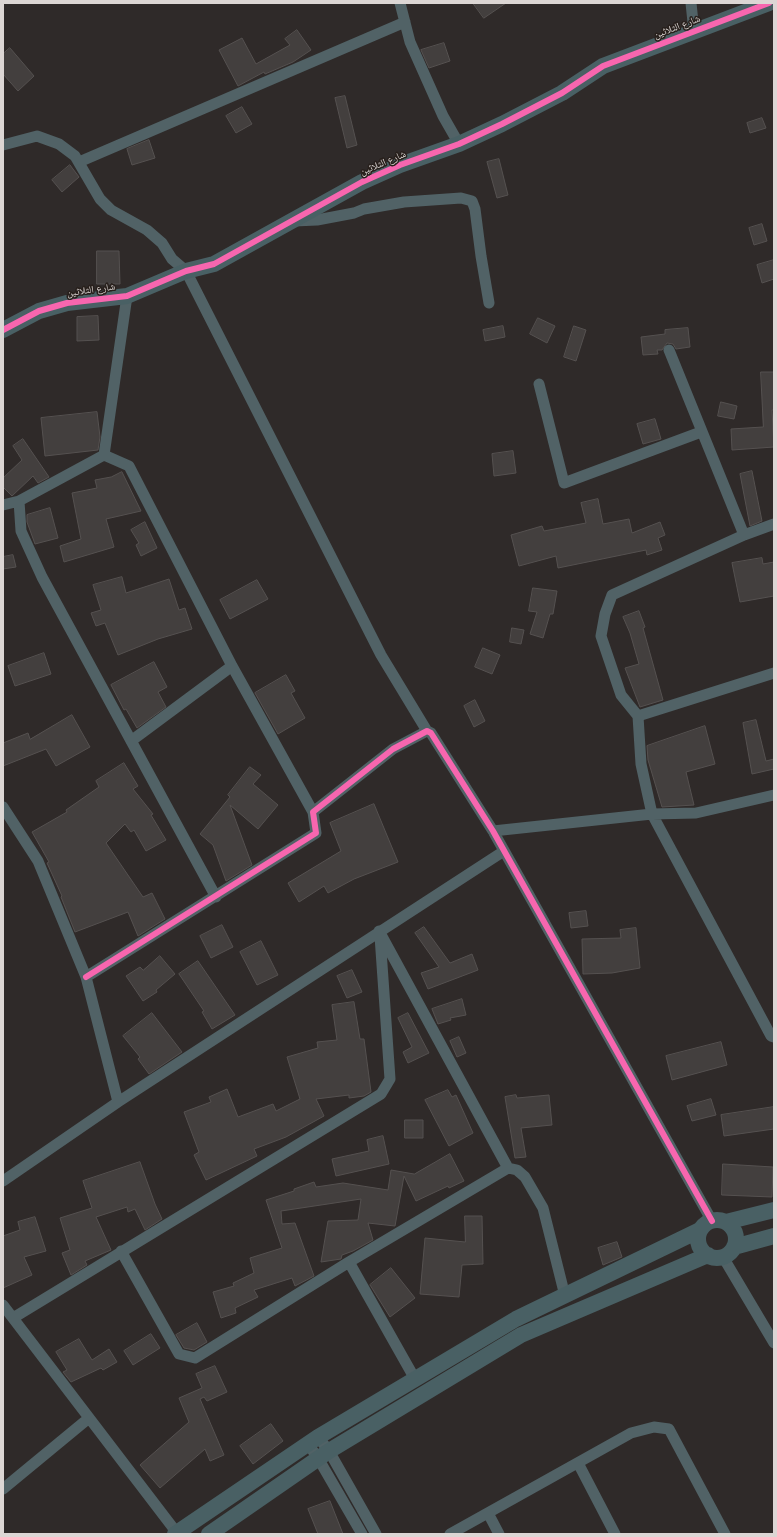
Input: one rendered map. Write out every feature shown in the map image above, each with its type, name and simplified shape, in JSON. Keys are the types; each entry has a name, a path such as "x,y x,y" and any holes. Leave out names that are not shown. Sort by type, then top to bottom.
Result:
{"street":[{"path":"400,3 410,42 443,116 459,144"},
{"path":"690,3 694,32"},
{"name":"شارع الثلاثين","path":"3,330 39,311 67,303 127,296 186,271 214,264 362,182 459,144 562,93 603,66 769,3"},
{"path":"79,162 405,22"},
{"path":"3,145 37,136 59,144 75,156 100,199 111,210 147,230 162,243 172,259 186,271 381,655 427,731 431,733 504,851 713,1224"},
{"path":"292,221 317,220 354,213 364,209 404,202 461,198 472,201 475,209 489,303"},
{"path":"104,455 127,296"},
{"path":"669,350 744,535"},
{"path":"539,384 564,483 701,432"},
{"path":"3,504 19,501 104,455"},
{"path":"86,978 316,833 313,812 232,666 129,466 104,455"},
{"path":"19,501 21,531 42,577 216,897"},
{"path":"774,524 744,535 612,595 605,614 601,636 620,694 638,716 641,764 652,814 771,1036 774,1037"},
{"path":"131,741 232,666"},
{"path":"638,716 774,673"},
{"path":"313,812 393,749 427,731"},
{"path":"492,831 652,814 696,812 774,795"},
{"path":"3,807 38,862 86,978 118,1102"},
{"path":"3,1180 118,1102 504,851"},
{"path":"379,931 508,1168"},
{"path":"13,1318 381,1094 390,1079 379,931"},
{"path":"121,1251 179,1354 195,1358 349,1262 508,1168 517,1170 525,1177 543,1208 565,1296"},
{"path":"3,1305 176,1533 313,1441 516,1319 713,1224 774,1210"},
{"path":"713,1224 732,1226 735,1233 736,1240 722,1253 703,1251 699,1244 713,1224"},
{"path":"209,1534 323,1454 521,1335 722,1253 774,1236"},
{"path":"722,1253 774,1343"},
{"path":"349,1262 415,1379"},
{"path":"476,1343 485,1356"},
{"path":"3,1489 89,1418"},
{"path":"450,1534 630,1433 654,1428 669,1429 725,1534"},
{"path":"313,1441 376,1534"},
{"path":"323,1454 362,1534"},
{"path":"578,1463 615,1534"},
{"path":"488,1513 499,1534"}],"building":[{"path":"473,3 506,3 484,18"},
{"path":"297,30 311,50 293,62 265,74 264,72 238,86 219,50 242,38 256,64 290,45 285,39"},
{"path":"444,43 450,61 429,68 421,50"},
{"path":"10,48 34,76 18,91 3,74 3,54"},
{"path":"345,96 357,145 347,148 335,98"},
{"path":"242,107 252,124 236,133 226,116"},
{"path":"762,118 766,128 750,133 747,123"},
{"path":"149,140 155,158 132,165 127,149"},
{"path":"499,159 508,195 497,198 487,162"},
{"path":"70,165 79,177 62,192 52,180"},
{"path":"762,224 767,241 754,245 749,228"},
{"path":"97,251 119,251 120,284 97,284"},
{"path":"774,260 774,279 762,283 757,265"},
{"path":"98,316 99,340 77,341 77,317"},
{"path":"538,318 555,326 547,343 530,334"},
{"path":"503,326 505,337 485,341 483,330"},
{"path":"574,326 586,330 576,361 564,357"},
{"path":"688,328 690,347 676,349 673,344 667,343 662,350 657,350 658,354 643,355 641,337 665,334 665,330"},
{"path":"761,372 774,372 774,410 772,410 774,447 732,450 731,429 763,427"},
{"path":"721,402 737,406 734,419 718,416"},
{"path":"97,412 100,437 98,450 45,456 41,418"},
{"path":"655,419 661,439 643,444 637,424"},
{"path":"23,439 49,477 38,483 33,476 12,496 3,487 3,478 22,460 13,446"},
{"path":"513,451 516,473 494,476 492,454"},
{"path":"752,471 762,521 750,526 740,474"},
{"path":"122,472 141,511 106,519 114,547 64,562 60,546 81,539 72,493 97,488 95,480 111,477"},
{"path":"598,499 603,524 629,519 632,533 660,522 665,535 658,538 662,550 647,555 646,550 558,568 556,556 519,566 511,535 542,526 544,531 586,523 581,503"},
{"path":"50,508 58,538 35,544 27,522 27,515"},
{"path":"145,522 157,548 141,556 136,545 139,543 131,530"},
{"path":"13,555 16,567 3,569 3,557"},
{"path":"762,558 763,564 774,562 774,596 740,602 732,563"},
{"path":"122,577 126,593 169,579 179,610 185,608 192,629 158,639 118,655 105,623 96,626 91,613 101,610 93,585"},
{"path":"257,580 268,599 230,619 220,600"},
{"path":"533,588 557,591 553,614 550,614 543,638 530,634 537,612 529,611"},
{"path":"639,611 645,627 643,628 663,700 640,707 625,668 639,664 630,633 623,617"},
{"path":"512,628 524,630 521,644 510,642"},
{"path":"483,648 500,655 492,674 475,667"},
{"path":"44,653 51,674 15,686 8,666"},
{"path":"154,662 167,687 158,692 166,707 137,728 126,709 124,710 111,685"},
{"path":"286,675 295,691 291,693 305,718 278,734 255,693"},
{"path":"475,700 485,721 474,727 464,706"},
{"path":"72,715 90,747 56,766 46,749 3,766 3,743 28,733 30,739"},
{"path":"756,720 766,761 774,759 774,769 752,774 743,723"},
{"path":"705,726 715,764 686,772 694,805 662,807 648,760 647,746"},
{"path":"124,763 138,786 133,789 153,814 151,815 166,840 146,851 134,830 131,832 125,824 106,843 143,897 152,893 165,919 138,936 128,912 75,932 61,897 62,896 47,863 49,862 32,832 67,812 66,810 99,787 96,781"},
{"path":"250,767 261,775 253,784 278,805 258,829 230,805 252,865 226,881 213,845 200,834 230,797 228,795"},
{"path":"374,804 398,862 354,879 328,893 324,886 299,902 288,883 341,851 330,823"},
{"path":"586,911 588,926 571,928 569,913"},
{"path":"222,925 233,947 211,958 200,936"},
{"path":"424,927 450,963 472,954 478,970 428,989 421,973 439,967 415,933"},
{"path":"636,928 640,968 612,973 583,974 582,939 621,938 620,930"},
{"path":"261,941 278,975 257,985 240,952"},
{"path":"160,956 175,974 156,990 157,992 143,1001 126,976 140,967 143,970"},
{"path":"198,961 235,1015 212,1029 202,1012 204,1011 179,974"},
{"path":"352,970 362,992 347,998 337,976"},
{"path":"462,999 466,1015 450,1018 451,1020 438,1024 432,1009"},
{"path":"354,1002 360,1039 364,1039 371,1092 364,1096 349,1098 349,1095 316,1099 324,1116 286,1137 254,1149 257,1156 206,1180 194,1155 199,1152 184,1112 211,1102 209,1097 227,1089 238,1117 273,1104 276,1111 300,1099 287,1057 318,1048 317,1042 337,1040 332,1005"},
{"path":"152,1013 182,1052 149,1074 138,1059 140,1057 123,1036"},
{"path":"408,1013 429,1053 408,1063 403,1052 412,1047 398,1018"},
{"path":"459,1037 466,1053 457,1057 450,1041"},
{"path":"721,1042 727,1065 672,1080 666,1056"},
{"path":"448,1090 452,1097 456,1095 473,1133 449,1146 425,1100"},
{"path":"516,1095 517,1098 549,1095 552,1125 521,1128 526,1157 515,1158 505,1097"},
{"path":"711,1099 716,1115 692,1121 687,1106"},
{"path":"774,1107 774,1129 724,1136 721,1115"},
{"path":"405,1120 423,1120 423,1138 405,1138"},
{"path":"383,1136 389,1164 336,1176 332,1159 369,1151 367,1140"},
{"path":"450,1154 464,1181 449,1188 448,1186 416,1201 404,1176 395,1226 368,1223 373,1240 342,1255 341,1259 321,1262 328,1221 358,1220 361,1199 281,1211 282,1224 295,1223 314,1276 295,1286 292,1278 254,1290 258,1297 235,1308 236,1313 221,1318 213,1292 234,1286 233,1283 254,1273 250,1258 282,1248 266,1200 294,1191 294,1189 314,1182 316,1187 343,1183 388,1190 391,1170 414,1174"},
{"path":"140,1162 162,1219 145,1230 135,1209 128,1212 127,1207 96,1217 111,1250 85,1261 87,1265 71,1275 62,1253 70,1250 60,1218 92,1208 83,1181"},
{"path":"723,1164 773,1167 772,1197 722,1195"},
{"path":"465,1216 482,1216 483,1264 462,1265 459,1297 420,1294 425,1238 465,1242"},
{"path":"35,1217 46,1251 24,1257 32,1275 3,1288 3,1236 20,1230 18,1222"},
{"path":"617,1242 622,1257 603,1265 598,1248"},
{"path":"391,1268 415,1298 390,1317 370,1285"},
{"path":"197,1323 207,1342 194,1350 184,1348 176,1335"},
{"path":"151,1334 160,1348 133,1365 124,1351"},
{"path":"79,1339 92,1360 109,1349 117,1362 103,1370 101,1368 71,1382 63,1372 67,1370 56,1352"},
{"path":"215,1366 227,1392 207,1401 204,1397 200,1399 224,1455 210,1461 205,1449 160,1488 140,1465 189,1422 179,1398 202,1388 196,1374"},
{"path":"271,1424 283,1441 253,1464 240,1446"},
{"path":"330,1501 343,1534 318,1534 308,1509"}],"cycle path":[{"path":"3,330 39,311 67,303 127,296 186,271 214,264 362,182 400,165 459,144 502,124 562,93 603,66 769,3"},
{"path":"86,977 316,833 313,812 393,749 427,731 431,733 493,831 712,1221"}]}
